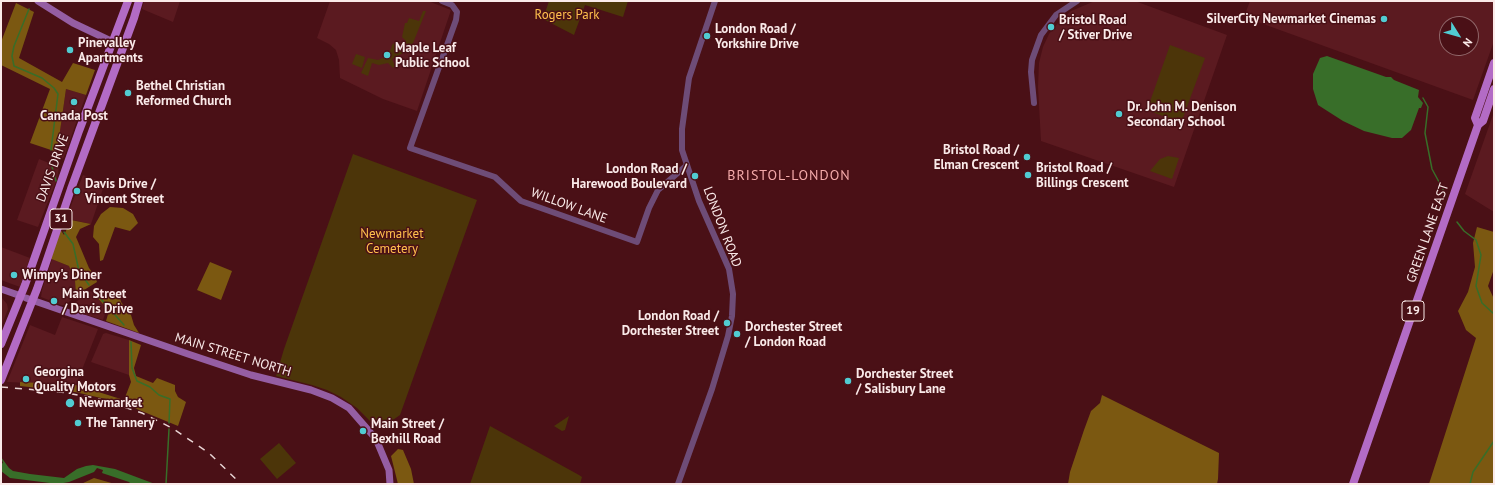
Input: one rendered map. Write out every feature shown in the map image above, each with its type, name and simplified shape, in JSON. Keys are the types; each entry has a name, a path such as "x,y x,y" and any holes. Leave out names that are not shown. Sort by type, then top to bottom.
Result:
{"main road":[{"path":"38,1 73,23 113,42"},
{"name":"DAVIS DRIVE","path":"1,380 82,124 128,1"},
{"name":"DAVIS DRIVE","path":"1,344 26,298 124,46 139,1"},
{"name":"GREEN LANE EAST","path":"1478,125 1475,118 1494,63"},
{"name":"GREEN LANE EAST","path":"1353,484 1478,125 1483,121 1494,89"},
{"name":"MAIN STREET NORTH","path":"1,289 251,375 311,390 332,398 349,408 376,439 389,470 390,484"}],"street":[{"name":"WILLOW LANE","path":"442,1 452,5 457,12 456,20 410,148 495,177 521,200 637,242 649,208 658,190 687,165"},
{"name":"LONDON ROAD","path":"678,484 712,389 728,336 732,316 732,294 729,269 699,201 682,150 682,129 686,91 715,1"},
{"path":"1034,103 1031,72 1032,60 1041,35 1056,16 1078,1"},
{"path":"113,42 124,46"}],"shaded area":[{"path":"144,1 180,1 173,22 142,9"},
{"name":"Maple Leaf Public School","path":"330,1 428,1 451,10 417,111 383,99 340,78 339,60 336,50 329,44 317,38"},
{"name":"Dr. John M. Denison Secondary School","path":"1095,1 1135,1 1227,35 1174,187 1041,141 1038,87 1039,63 1043,47 1049,34 1071,11"},
{"path":"1250,1 1494,1 1494,41 1473,100 1244,17"},
{"path":"16,3 34,12 19,58 62,82 73,63 95,70 86,95 66,89 57,152 30,143 50,89 1,65 1,42"},
{"path":"1327,56 1386,77 1391,77 1394,80 1419,90 1418,97 1423,103 1421,108 1419,108 1411,130 1402,138 1392,138 1364,131 1343,121 1318,105 1313,89 1313,74 1320,58"},
{"path":"66,89 86,95 62,159 55,157"},
{"path":"1494,112 1494,212 1465,194"},
{"path":"39,159 59,167 57,179 38,227 17,220"},
{"path":"83,175 105,183 91,224 68,219 65,221"},
{"path":"110,207 123,208 133,214 138,223 130,231 115,227 103,260 100,261 99,244 93,237 94,226 101,214"},
{"path":"71,220 91,224 80,229 76,237 89,268 95,276 97,282 76,295 75,281 69,266 49,258 60,229 64,235"},
{"path":"1477,227 1494,232 1494,269 1488,286 1494,299 1494,484 1429,484 1476,338 1466,330 1458,311 1468,292 1475,267 1473,243"},
{"path":"1,247 30,258 20,287 1,280"},
{"path":"52,259 69,266 75,281 76,295 66,305 61,305 41,297"},
{"path":"210,262 232,271 221,300 197,290"},
{"path":"102,290 118,291 121,302 131,315 134,325 139,333 106,321 109,311 94,294"},
{"path":"91,291 107,309 103,320 69,309 73,304"},
{"path":"1,297 7,304 8,309 1,327"},
{"path":"62,317 98,329 76,385 7,382 30,325 55,335"},
{"path":"106,333 129,340 129,375 91,362 103,334"},
{"path":"129,340 141,345 134,368 136,376 153,383 157,378 175,385 175,391 178,397 186,402 178,426 127,405 101,398 75,392 20,386 20,382 76,385 124,400 131,382 129,375"},
{"path":"1102,395 1219,453 1217,484 1068,484 1070,472 1091,411 1100,403"},
{"path":"398,449 403,450 411,469 414,484 398,484 391,456"},
{"path":"1,457 13,471 30,474 64,478 77,469 93,465 115,469 155,484 131,484 102,473 103,470 97,468 94,472 69,482 58,484 10,478 1,471 1,464 3,463"},
{"path":"94,478 115,484 81,484"}],"green space":[{"name":"Rogers Park","path":"549,1 628,1 623,17 585,5 574,35 543,19"},
{"path":"423,11 426,11 413,43 408,45 403,53 392,59 395,66 393,68 388,63 379,65 372,63 368,76 361,73 368,58 378,60 383,58 395,42 403,44 406,41 402,37 405,23 407,23 409,18 419,21"},
{"path":"1170,45 1205,58 1181,123 1147,110"},
{"path":"356,54 365,57 362,68 352,64"},
{"name":"Newmarket Cemetery","path":"353,154 477,200 400,415 380,429 377,428 357,408 341,397 312,385 276,376 284,349"},
{"path":"1168,156 1179,158 1172,179 1150,171 1160,159"},
{"path":"569,416 565,430 562,431 554,426"},
{"path":"490,426 579,475 582,477 580,484 470,484"},
{"path":"279,443 296,463 277,479 260,459"}],"waterway":[{"path":"29,9 14,46 12,56 14,66 42,78 54,88 58,94 51,150"},
{"path":"1423,98 1428,107 1425,133 1432,169 1445,193"},
{"path":"51,163 56,181"},
{"path":"1457,222 1464,231 1476,240 1481,255 1476,286 1482,303 1494,314"},
{"path":"64,232 73,244 79,271 89,285"},
{"path":"93,290 124,325"},
{"path":"131,342 132,368 137,381 150,387 159,395 170,399 169,423"},
{"path":"166,484 169,429"},
{"path":"1470,484 1473,472 1494,441"}],"railway":[{"path":"1,387 60,392 96,398 142,413 172,428 209,453 241,484"}],"place":[{"name":"SilverCity Newmarket Cinemas","path":"1384,19"},
{"name":"Bristol Road / Stiver Drive","path":"1051,27"},
{"name":"London Road / Yorkshire Drive","path":"707,36"},
{"name":"Pinevalley Apartments","path":"70,50"},
{"name":"Maple Leaf Public School","path":"387,55"},
{"name":"Bethel Christian Reformed Church","path":"128,93"},
{"name":"Canada Post","path":"74,102"},
{"name":"Dr. John M. Denison Secondary School","path":"1119,114"},
{"name":"Bristol Road / Elman Crescent","path":"1027,157"},
{"name":"Bristol Road / Billings Crescent","path":"1028,175"},
{"name":"London Road / Harewood Boulevard","path":"695,176"},
{"name":"Davis Drive / Vincent Street","path":"77,191"},
{"name":"Wimpy's Diner","path":"14,275"},
{"name":"Main Street / Davis Drive","path":"54,301"},
{"name":"London Road / Dorchester Street","path":"727,323"},
{"name":"Dorchester Street / London Road","path":"737,334"},
{"name":"Georgina Quality Motors","path":"26,379"},
{"name":"Dorchester Street / Salisbury Lane","path":"848,381"},
{"name":"Newmarket","path":"70,403"},
{"name":"The Tannery","path":"78,423"},
{"name":"Main Street / Bexhill Road","path":"363,431"}],"district":[{"name":"BRISTOL-LONDON","path":"789,176"}]}
